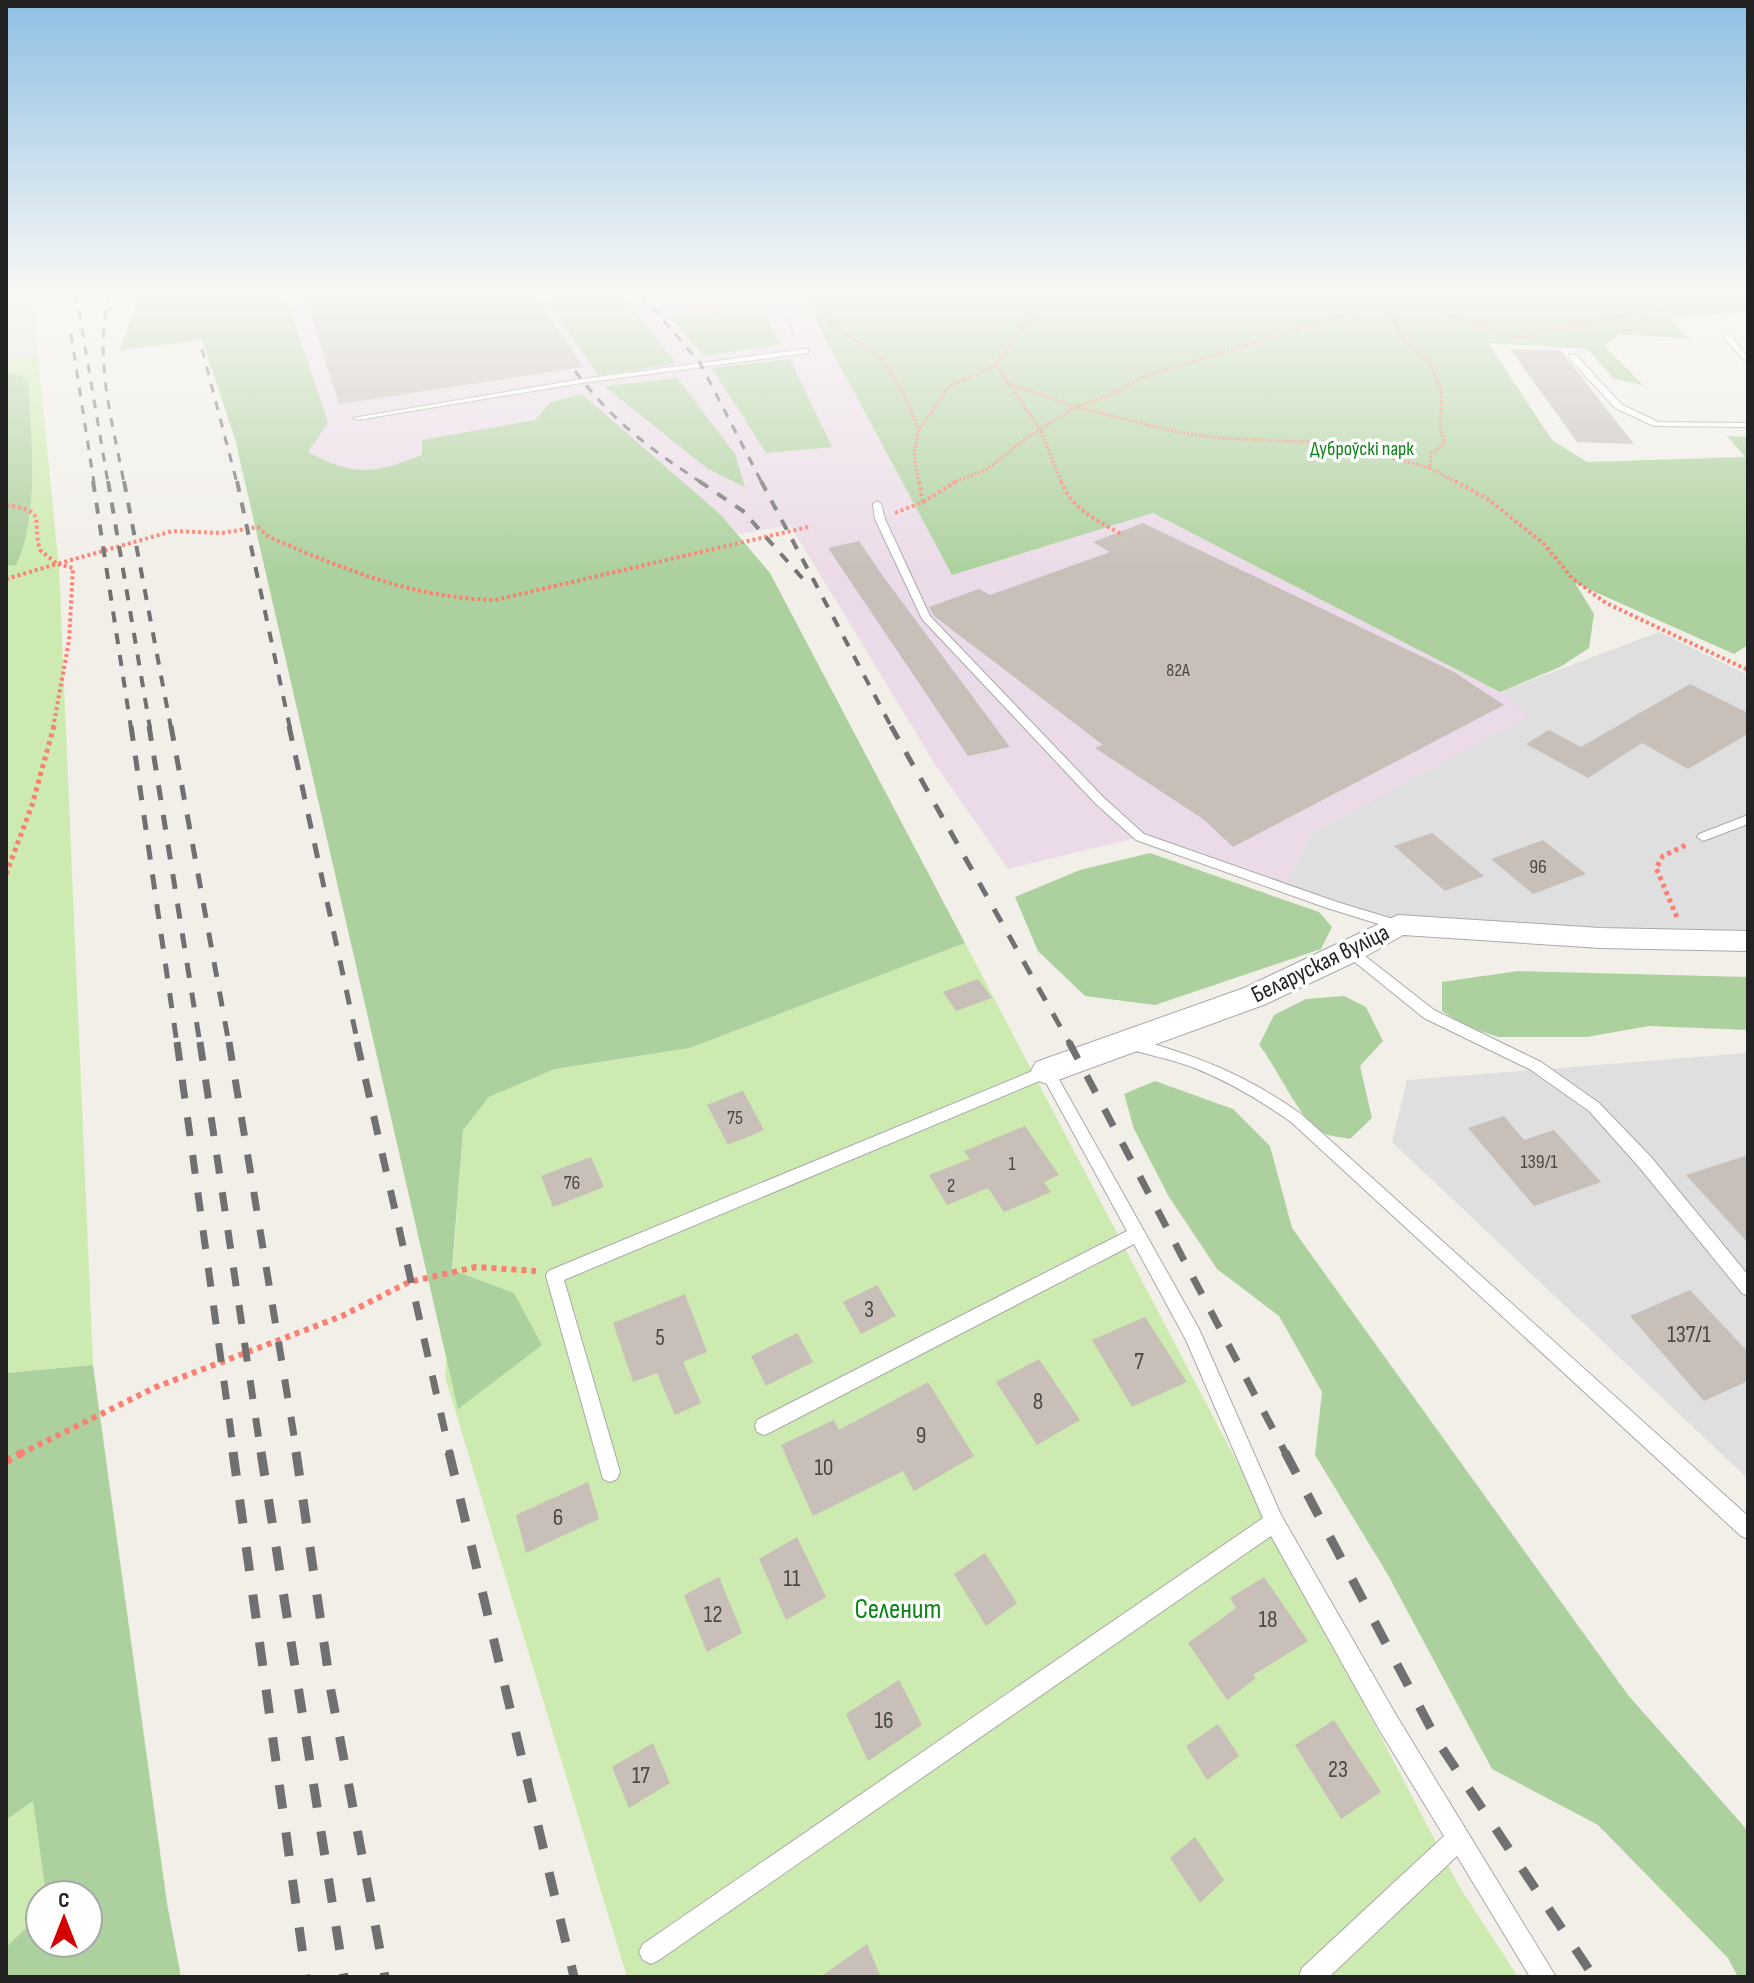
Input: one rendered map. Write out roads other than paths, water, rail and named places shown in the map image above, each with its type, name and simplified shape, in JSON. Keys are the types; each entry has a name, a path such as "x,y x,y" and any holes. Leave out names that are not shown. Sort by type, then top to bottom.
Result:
{"street":[{"name":"Беларуская вуліца","path":"1047,1071 1255,996 1351,952 1398,925 1600,938 1748,941"}],"lane":[{"path":"357,418 554,386"},
{"path":"1599,386 1618,406 1657,424 1748,425"},
{"path":"877,504 880,519 926,617 1090,791 1140,837 1398,925"},
{"path":"1703,837 1748,819"},
{"path":"1351,952 1429,1014 1536,1066 1594,1107 1645,1162 1748,1288"},
{"path":"1126,1043 1214,1066 1256,1088 1296,1118 1748,1529"},
{"path":"610,1472 554,1276 1047,1071 1193,1335 1274,1522 1388,1723 1544,1977"},
{"path":"764,1426 1137,1234"},
{"path":"651,1952 1274,1522"},
{"path":"1311,1977 1459,1838"}],"railway":[{"path":"79,386 94,483"},
{"path":"92,386 108,483"},
{"path":"106,386 124,483"},
{"path":"212,386 237,483"},
{"path":"586,386 633,433 702,483"},
{"path":"712,386 762,483"},
{"path":"93,481 131,728"},
{"path":"108,481 150,728"},
{"path":"124,481 171,728"},
{"path":"237,481 290,728"},
{"path":"699,481 743,511 803,579"},
{"path":"761,481 892,728"},
{"path":"131,726 177,1044"},
{"path":"149,726 200,1044"},
{"path":"171,726 229,1044"},
{"path":"289,726 358,1044"},
{"path":"891,726 1070,1044"},
{"path":"177,1042 234,1454"},
{"path":"200,1042 261,1454"},
{"path":"229,1042 297,1454"},
{"path":"357,1042 450,1454"},
{"path":"1069,1042 1286,1454"},
{"path":"233,1452 306,1977"},
{"path":"261,1452 344,1977"},
{"path":"296,1452 331,1691 385,1977"},
{"path":"449,1452 574,1977"},
{"path":"1285,1452 1438,1742 1594,1977"}],"park label":[{"name":"Дуброўскі парк","path":"1362,448"},
{"name":"Селенит","path":"898,1608"}]}
